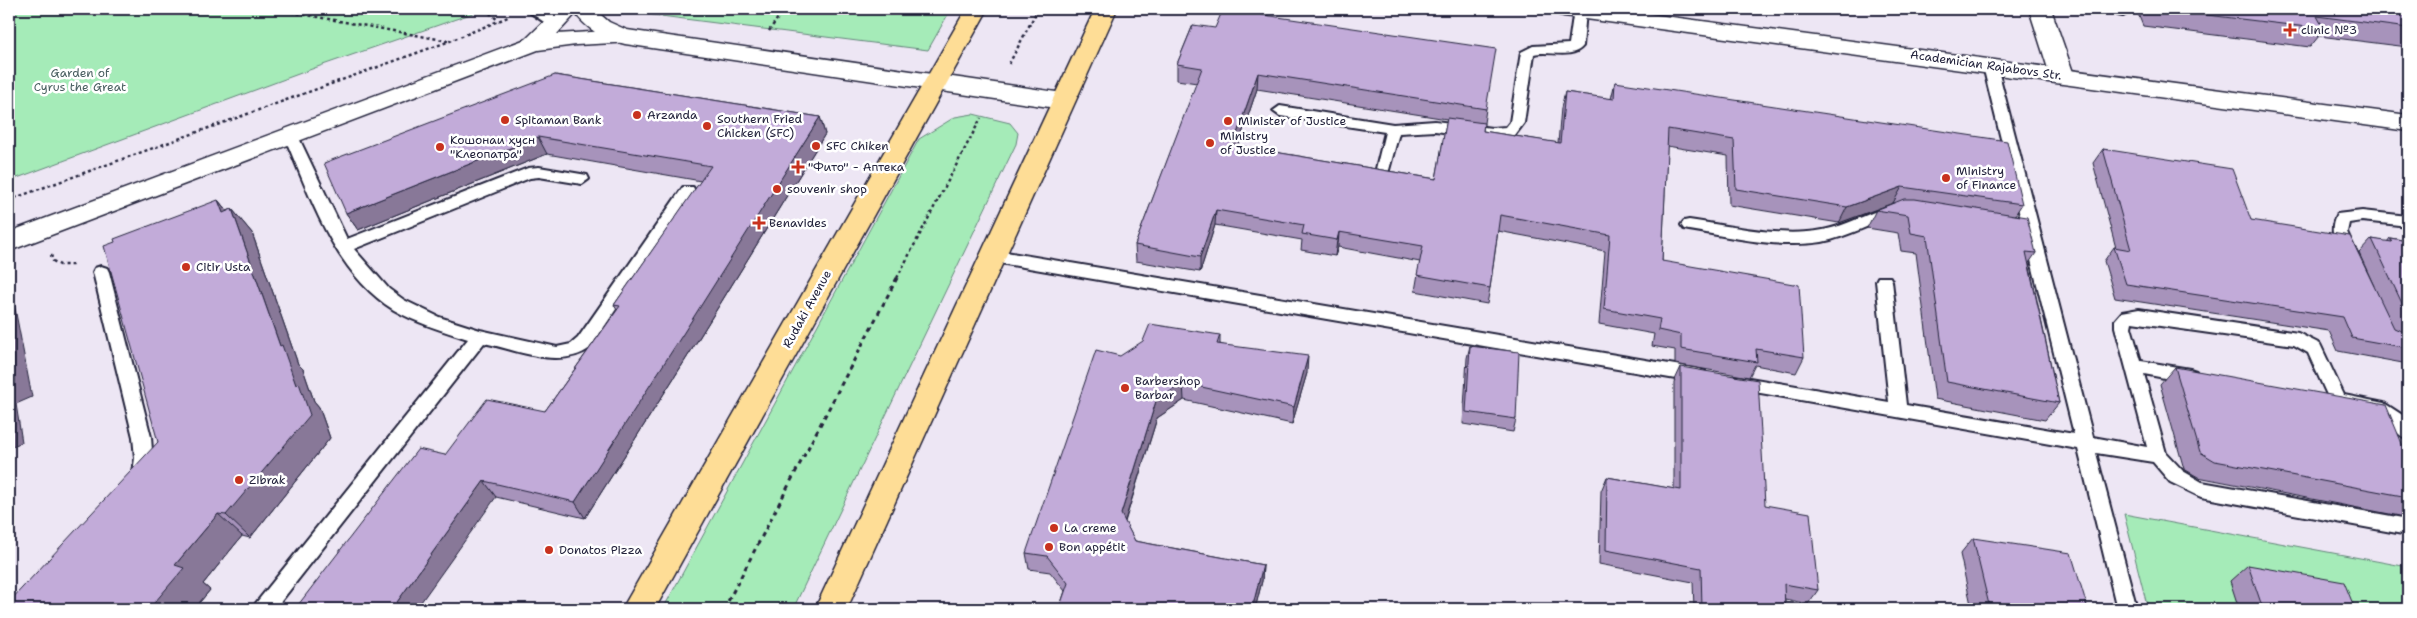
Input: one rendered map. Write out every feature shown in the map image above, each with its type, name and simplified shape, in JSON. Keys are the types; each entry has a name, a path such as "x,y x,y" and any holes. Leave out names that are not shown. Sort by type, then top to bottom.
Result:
{"highway":[{"name":"Rudaki Avenue","path":"638,609 977,9"},
{"path":"831,609 1106,9"}],"street":[{"path":"582,9 603,30 625,37 1063,102"},
{"path":"2040,9 2062,75"},
{"name":"Academician Rajabovs Str.","path":"1572,10 2408,123"},
{"path":"534,44 562,16"},
{"path":"9,242 534,44 576,38 625,37"}],"lane":[{"path":"532,9 562,16"},
{"path":"1280,111 1393,129 1435,126 1492,133 1510,132 1517,122 1528,52 1538,48 1564,50 1576,46 1572,10"},
{"path":"1990,66 2127,609"},
{"path":"1381,177 1393,129"},
{"path":"291,136 330,225 343,247 366,276 391,302 428,320 480,336 557,353 575,350 584,343 688,191"},
{"path":"343,247 528,173 539,172 582,179"},
{"path":"1690,225 1770,235 1811,237 1824,236 1893,210 1905,210"},
{"path":"2355,267 2339,232 2342,218 2362,216 2408,221"},
{"path":"2013,227 2032,230"},
{"path":"994,256 2086,442 2158,456"},
{"path":"101,272 142,437 142,476 133,499"},
{"path":"1884,281 1898,410"},
{"path":"2338,401 2314,349 2307,343 2286,336 2151,316 2128,316 2123,320 2123,327 2158,456 2171,473 2189,485 2202,489 2408,527"},
{"path":"264,609 480,336"},
{"path":"2134,366 2202,378"},
{"path":"2318,398 2385,410 2401,420 2408,432"}],"path":[{"path":"274,9 450,41"},
{"path":"9,200 450,41 499,21 485,9"},
{"path":"724,609 1038,9"},
{"path":"45,228 53,261 60,265 91,266 101,272"}],"green space":[{"name":"Garden of Cyrus the Great","path":"9,9 485,9 320,66 9,181"},
{"path":"632,9 951,9 928,50 653,15"},
{"path":"973,114 1010,123 1018,133 1016,144 793,609 663,609 919,139 955,117"},
{"path":"2124,514 2408,567 2408,609 2148,609"}],"building":[{"path":"1223,9 1496,49 1486,109 1258,73 1233,145 1436,179 1447,118 1484,123 1483,131 1560,143 1565,92 1614,99 1615,82 2007,141 2022,204 1902,187 1847,207 1736,189 1734,140 1668,129 1662,261 1799,285 1804,357 1756,349 1757,362 1681,349 1681,335 1658,330 1660,319 1604,309 1610,235 1500,215 1490,288 1417,275 1423,246 1339,232 1337,240 1302,234 1304,225 1216,210 1200,257 1135,245 1202,68 1177,64 1193,25 1215,28"},
{"path":"2157,9 2408,9 2408,28 2317,16 2324,29"},
{"path":"555,75 820,117 575,502 484,481 392,609 295,609 418,449 445,455 487,399 545,411 620,306 614,305 711,166 538,137 346,213 324,163"},
{"path":"2103,149 2232,169 2251,220 2350,236 2394,328 2401,331 2408,329 2408,348 2352,338 2343,317 2126,284 2114,247 2131,250"},
{"path":"1904,199 1915,199 2027,217 2036,253 2026,252 2059,403 1947,382 1927,236 1911,233 1908,215 1876,210"},
{"path":"218,200 223,213 232,209 280,346 282,345 296,385 299,383 310,415 226,515 218,514 175,565 184,568 149,609 9,609 9,602 158,442 104,246 115,242 114,239"},
{"path":"2390,238 2408,241 2408,316 2372,239 2392,242"},
{"path":"1150,324 1220,335 1217,344 1308,356 1294,407 1183,383 1156,401 1121,514 1135,541 1263,565 1252,609 1059,609 1068,583 1047,556 1026,553 1096,350 1120,356 1143,341"},
{"path":"1470,346 1519,352 1516,419 1466,412"},
{"path":"9,360 12,380 9,382"},
{"path":"1681,367 1758,380 1765,505 1810,513 1818,590 1784,584 1785,609 1702,609 1701,568 1606,550 1607,477 1681,490"},
{"path":"2175,367 2386,405 2408,458 2408,497 2215,461 2200,452"},
{"path":"1973,538 2071,553 2088,609 1990,609"},
{"path":"2248,565 2344,582 2355,609 2263,609"}],"place":[{"name":"clinic №3","path":"2290,30"},
{"name":"Arzanda","path":"637,115"},
{"name":"Spitaman Bank","path":"505,120"},
{"name":"Minister of Justice","path":"1228,121"},
{"name":"Southern Fried Chicken (SFC)","path":"707,126"},
{"name":"Ministry of Justice","path":"1210,143"},
{"name":"SFC Chiken","path":"816,146"},
{"name":"Кошонаи ҳусн \"Клеопатра\"","path":"440,147"},
{"name":"\"Фито\" - Аптека","path":"798,167"},
{"name":"Ministry of Finance","path":"1946,178"},
{"name":"souvenir shop","path":"777,189"},
{"name":"Benavides","path":"759,223"},
{"name":"Citir Usta","path":"186,267"},
{"name":"Barbershop Barbar","path":"1125,388"},
{"name":"Zibrak","path":"239,480"},
{"name":"La creme","path":"1054,528"},
{"name":"Bon appétit","path":"1049,547"},
{"name":"Donatos Pizza","path":"549,550"}]}
